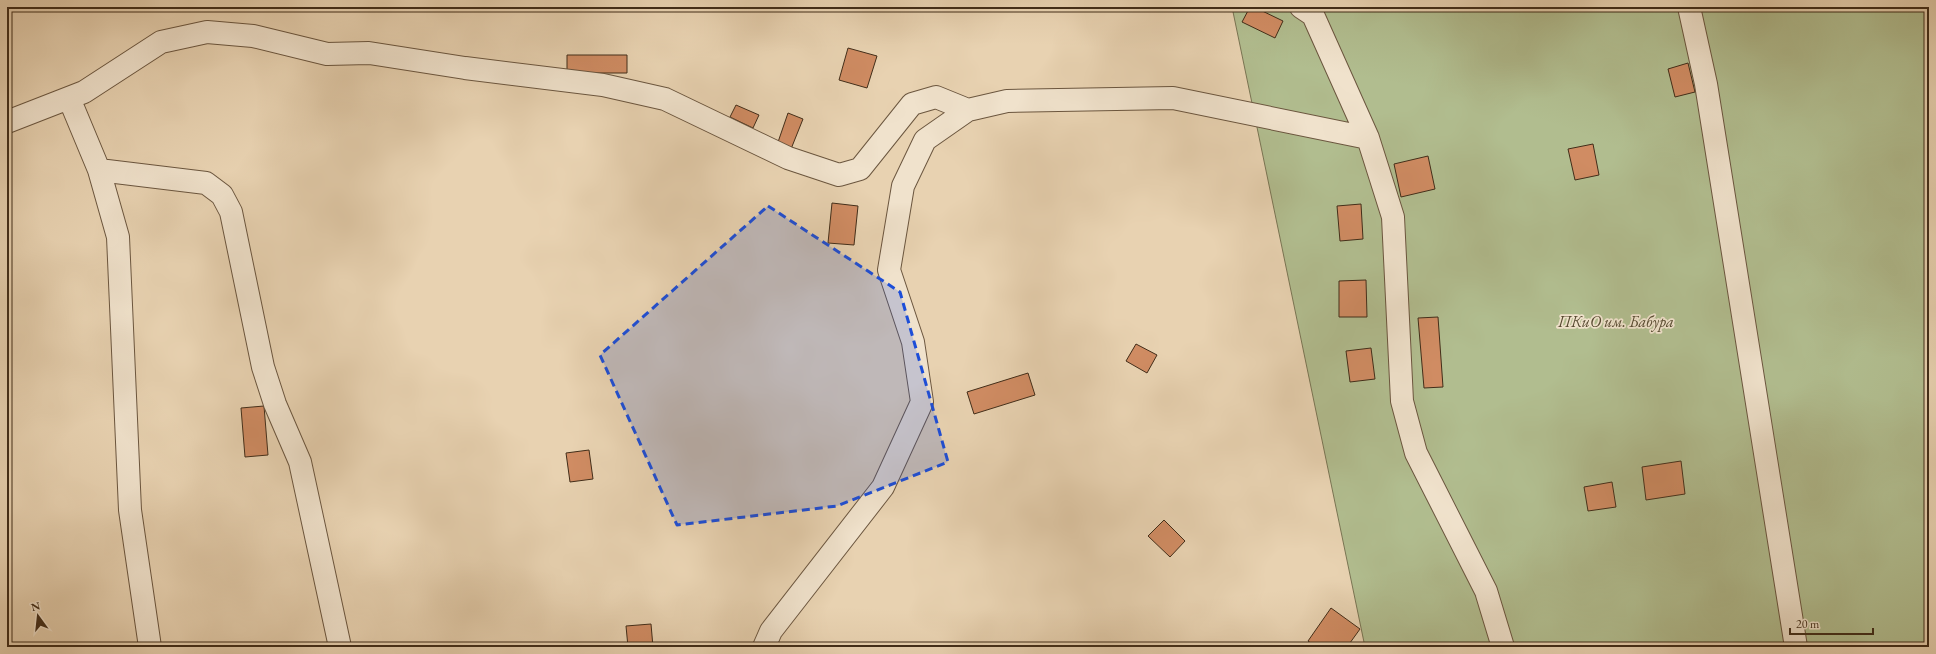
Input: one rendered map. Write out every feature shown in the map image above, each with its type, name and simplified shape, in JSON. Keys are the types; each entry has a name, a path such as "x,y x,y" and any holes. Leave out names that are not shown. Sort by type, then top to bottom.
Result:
{"street":[{"path":"1301,7 1313,15 1368,138 1393,217 1402,401 1416,453 1486,591 1503,647"},
{"path":"1689,7 1706,84 1796,647"},
{"path":"7,122 84,92 161,42 207,32 253,36 327,54 369,53 465,68 603,85 665,99 788,158 839,175 860,169 912,104 936,97 968,110"},
{"path":"69,98 99,170 118,237 130,510 150,647"},
{"path":"764,647 771,631 883,487 922,402 913,342 889,270 903,186 925,140 968,110 1008,100 1173,98 1368,138"},
{"path":"99,170 206,183 222,195 231,212 263,367 275,404 300,462 340,647"}],"highlighted area":[{"path":"768,206 900,292 948,462 837,506 677,525 600,355"}],"green space":[{"name":"ПКиО им. Бабура","path":"1232,7 1929,7 1929,647 1365,647"}],"building":[{"path":"1250,7 1254,7 1283,21 1275,38 1242,22"},
{"path":"848,48 877,56 867,88 839,80"},
{"path":"567,55 627,55 627,73 567,73"},
{"path":"1688,63 1695,92 1675,97 1668,69"},
{"path":"736,105 759,115 753,128 730,117"},
{"path":"788,113 803,119 791,149 777,145"},
{"path":"1593,144 1599,175 1575,180 1568,149"},
{"path":"1428,156 1435,189 1401,197 1394,164"},
{"path":"832,203 858,206 854,245 828,243"},
{"path":"1361,204 1363,239 1340,241 1337,206"},
{"path":"1366,280 1367,317 1339,317 1339,281"},
{"path":"1438,317 1443,387 1424,388 1418,318"},
{"path":"1136,344 1157,355 1147,373 1126,361"},
{"path":"1371,348 1375,379 1350,382 1346,351"},
{"path":"1028,373 1035,395 974,414 967,392"},
{"path":"264,406 268,455 245,457 241,408"},
{"path":"589,450 593,479 570,482 566,453"},
{"path":"1681,461 1685,494 1646,500 1642,467"},
{"path":"1612,482 1616,507 1588,511 1584,487"},
{"path":"1164,520 1185,541 1170,557 1148,536"},
{"path":"1331,608 1360,629 1347,647 1316,647 1308,641"},
{"path":"651,624 653,647 628,647 626,626"}]}
